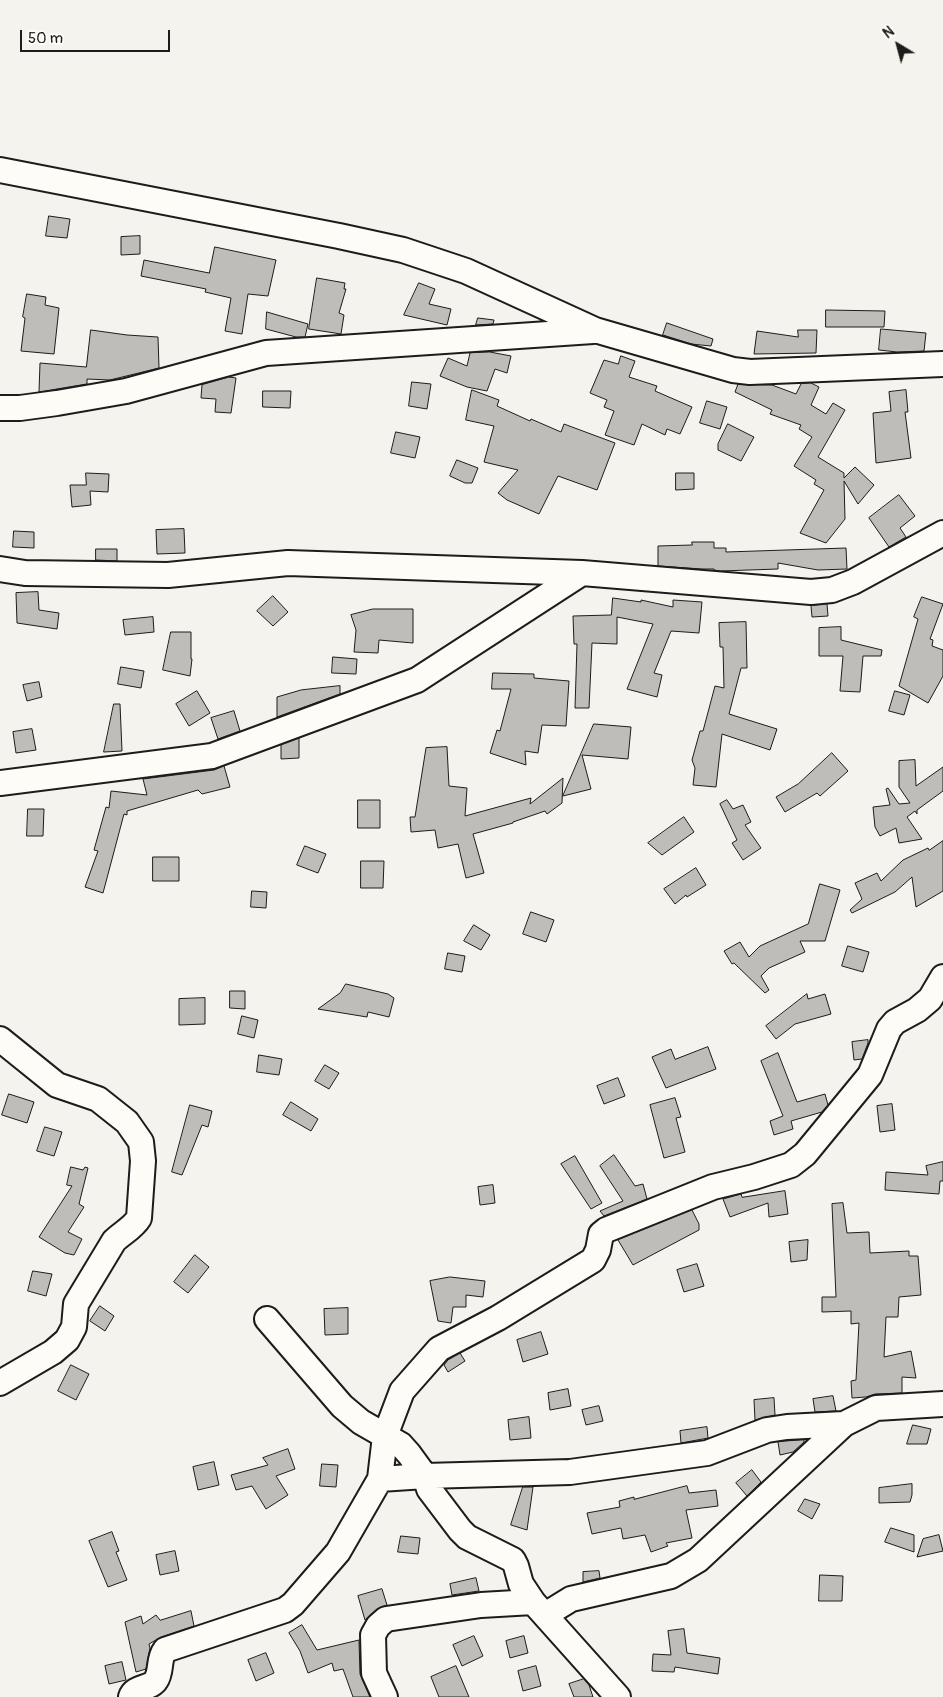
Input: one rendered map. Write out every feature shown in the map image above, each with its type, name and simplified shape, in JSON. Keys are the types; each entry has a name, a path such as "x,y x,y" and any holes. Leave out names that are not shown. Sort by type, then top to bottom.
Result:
{"street":[{"path":"0,170 403,250 466,271 595,330 733,370 750,372 943,364"},
{"path":"0,408 20,408 126,391 266,353 595,330"},
{"path":"0,569 26,572 168,575 288,563 582,573 818,592 832,590 853,582 943,533"},
{"path":"0,783 212,756 417,680 582,573"},
{"path":"131,1697 134,1691 157,1680 162,1654 165,1650 285,1610 293,1604 338,1552 380,1479 385,1436 402,1391 438,1349 498,1318 593,1260 598,1250 601,1234 606,1230 713,1187 754,1177 791,1165 805,1154 870,1075 889,1029 895,1022 917,1010 930,999 943,977"},
{"path":"0,1039 57,1085 98,1099 110,1107 127,1122 140,1142 143,1161 139,1218 134,1226 114,1242 76,1304 74,1328 67,1340 53,1352 0,1384"},
{"path":"267,1319 342,1406 361,1422 401,1445 426,1476 429,1489 467,1537 512,1560 516,1566 521,1584 539,1608 618,1697"},
{"path":"385,1697 374,1673 373,1634 386,1619 482,1605 539,1608 671,1576 698,1560 844,1424 876,1408 943,1404"},
{"path":"380,1479 570,1472 708,1452 767,1430 844,1424"}],"building":[{"path":"49,216 70,219 67,238 46,236"},
{"path":"140,236 140,254 121,255 121,237"},
{"path":"215,247 276,260 268,296 248,294 242,334 225,331 231,298 205,292 206,289 141,276 144,260 209,273"},
{"path":"317,278 345,283 344,289 346,289 339,313 344,315 341,334 309,329"},
{"path":"419,283 435,289 429,304 451,309 447,325 404,315"},
{"path":"27,294 46,297 45,305 59,308 54,354 21,351 25,318 23,317"},
{"path":"826,310 885,311 884,327 826,327"},
{"path":"267,312 308,324 305,337 296,337 266,329"},
{"path":"478,318 494,320 493,324 476,325"},
{"path":"667,323 713,339 711,346 691,344 663,335"},
{"path":"881,329 926,333 924,351 897,352 879,350"},
{"path":"91,330 158,337 159,368 110,380 87,379 87,384 39,392 40,363 86,367"},
{"path":"798,330 817,330 816,353 754,354 757,331 798,337"},
{"path":"490,352 511,356 507,373 495,369 487,391 467,387 440,376 448,358 467,366 470,353"},
{"path":"621,356 635,361 629,377 657,386 655,391 692,407 680,434 667,429 665,435 642,424 634,445 605,435 614,411 604,407 607,400 590,393 604,360 618,364"},
{"path":"229,377 236,378 231,413 215,412 216,399 201,398 202,385"},
{"path":"412,382 431,384 427,409 409,406"},
{"path":"811,383 819,387 811,405 826,414 833,403 845,410 818,457 844,473 844,478 855,467 874,485 858,504 844,481 845,519 826,543 800,533 824,490 814,484 816,480 794,466 812,437 799,429 801,425 770,414 772,410 735,392 738,384 772,385 796,394 801,384"},
{"path":"472,390 499,400 497,406 530,421 531,419 561,432 564,424 615,443 597,490 558,476 539,514 507,500 498,493 518,470 484,462 494,426 466,420"},
{"path":"906,390 908,412 905,412 911,458 876,463 873,413 891,411 889,392"},
{"path":"263,391 291,391 290,408 263,407"},
{"path":"707,401 727,407 720,429 700,423"},
{"path":"728,424 754,437 741,461 718,450 718,444"},
{"path":"396,432 420,437 415,458 391,453"},
{"path":"457,460 478,468 472,483 465,483 450,476"},
{"path":"86,473 109,474 108,492 90,491 91,505 72,507 70,485 86,485"},
{"path":"676,473 694,473 694,489 676,490"},
{"path":"899,495 915,516 900,528 906,537 889,547 869,518"},
{"path":"184,529 185,553 157,554 156,530"},
{"path":"14,531 34,532 34,548 13,547"},
{"path":"692,542 714,542 714,548 726,548 726,552 846,548 847,569 818,570 778,563 778,569 720,571 714,569 658,566 658,546 692,545"},
{"path":"96,549 117,549 117,561 96,560"},
{"path":"38,592 39,610 59,613 57,629 17,623 16,593"},
{"path":"273,596 288,612 273,626 257,611"},
{"path":"922,597 943,604 930,639 933,640 932,646 943,650 943,676 928,703 899,686 918,619 914,617"},
{"path":"613,598 641,602 641,600 673,607 673,600 702,602 699,633 671,631 654,673 662,675 657,697 627,689 653,624 617,617 617,644 592,643 589,708 575,708 577,644 574,644 573,616 611,615"},
{"path":"827,604 828,616 812,617 811,606"},
{"path":"373,609 413,609 413,643 379,640 378,653 354,652 356,630 351,615"},
{"path":"153,617 154,632 125,635 123,620"},
{"path":"746,622 747,668 741,668 729,714 777,729 770,750 722,734 716,787 693,785 695,768 692,760 700,731 703,731 715,686 724,688 723,647 720,647 719,623"},
{"path":"841,627 841,640 882,650 881,656 863,656 860,692 840,691 843,656 819,656 819,628"},
{"path":"171,632 191,632 192,659 190,676 163,670"},
{"path":"333,657 357,659 356,674 332,673"},
{"path":"121,667 144,671 141,688 118,684"},
{"path":"493,673 534,674 534,678 569,681 566,726 542,725 538,753 525,751 526,765 490,753 497,730 500,731 511,689 492,689"},
{"path":"39,682 42,697 27,701 23,685"},
{"path":"340,686 340,694 277,717 277,697 301,690"},
{"path":"197,691 210,713 189,726 176,704"},
{"path":"895,691 910,695 904,715 889,711"},
{"path":"114,704 120,704 122,751 104,752"},
{"path":"234,711 240,731 218,739 211,718"},
{"path":"594,724 631,727 628,759 582,755 591,789 563,796"},
{"path":"32,729 36,750 16,753 13,732"},
{"path":"299,738 299,758 281,759 281,745"},
{"path":"447,747 449,786 467,788 465,816 531,798 530,804 563,778 562,803 547,814 545,811 513,823 473,834 484,873 466,878 458,844 438,848 435,830 411,832 410,817 415,817 426,748"},
{"path":"832,753 848,771 820,796 817,793 785,812 776,797 798,784"},
{"path":"915,760 916,786 943,767 943,791 917,810 917,814 915,811 907,817 922,839 899,843 896,828 880,836 875,827 873,807 890,805 886,789 888,788 899,804 910,803 899,787 899,761"},
{"path":"224,766 230,787 202,794 198,790 127,811 127,815 124,814 103,893 85,887 98,851 94,850 106,807 109,808 111,791 147,795 143,779 214,770"},
{"path":"358,800 380,800 380,828 358,828"},
{"path":"727,800 733,809 743,805 751,822 745,825 761,848 743,860 732,843 737,840 720,804"},
{"path":"28,809 44,809 43,836 27,836"},
{"path":"684,817 694,832 662,855 648,843"},
{"path":"943,841 943,891 916,907 912,877 895,892 852,913 850,910 862,899 855,883 877,873 881,881 903,860 928,848 929,850"},
{"path":"305,846 326,854 318,873 297,865"},
{"path":"153,857 179,857 179,881 153,881"},
{"path":"361,861 384,861 383,888 361,888"},
{"path":"696,868 706,885 687,897 686,895 675,904 664,889"},
{"path":"820,884 840,890 825,941 800,941 805,952 769,968 761,976 769,990 765,993 734,963 732,964 724,951 740,942 749,957 760,946 808,924"},
{"path":"252,891 267,892 266,908 251,907"},
{"path":"531,912 554,920 546,942 523,934"},
{"path":"474,925 490,935 481,950 464,941"},
{"path":"848,946 869,952 863,972 842,966"},
{"path":"448,953 465,956 462,972 445,969"},
{"path":"346,984 388,994 394,998 389,1017 368,1012 367,1017 318,1009 340,993"},
{"path":"230,991 245,991 245,1009 230,1008"},
{"path":"807,994 808,999 825,994 831,1014 795,1024 776,1039 766,1026"},
{"path":"205,998 205,1024 179,1025 179,999"},
{"path":"242,1016 258,1020 254,1038 238,1034"},
{"path":"868,1040 862,1059 854,1060 852,1042"},
{"path":"708,1047 716,1069 666,1088 652,1057 671,1049 675,1059"},
{"path":"778,1053 797,1102 825,1094 828,1105 822,1112 791,1121 793,1129 774,1135 770,1121 783,1116 761,1061"},
{"path":"259,1055 282,1059 279,1075 257,1072"},
{"path":"325,1065 339,1073 329,1089 315,1081"},
{"path":"618,1078 625,1096 604,1104 597,1086"},
{"path":"9,1094 34,1102 27,1123 2,1115"},
{"path":"675,1098 681,1117 676,1118 685,1152 664,1158 650,1105"},
{"path":"291,1102 318,1119 311,1131 283,1115"},
{"path":"892,1104 895,1130 880,1132 877,1106"},
{"path":"190,1105 212,1111 208,1127 202,1125 182,1175 172,1172"},
{"path":"45,1127 62,1132 54,1156 37,1151"},
{"path":"614,1155 635,1186 643,1184 647,1199 604,1216 600,1211 623,1201 600,1166"},
{"path":"575,1156 602,1203 591,1209 561,1164"},
{"path":"943,1162 943,1181 940,1181 939,1194 885,1190 886,1172 928,1175 926,1166"},
{"path":"71,1167 83,1170 85,1167 88,1168 79,1204 84,1207 68,1232 82,1239 74,1255 65,1253 39,1237 72,1186 67,1185"},
{"path":"493,1185 495,1203 480,1205 478,1187"},
{"path":"785,1191 788,1214 769,1217 768,1203 730,1217 723,1199 741,1194 742,1197"},
{"path":"843,1203 847,1233 869,1232 870,1253 909,1251 909,1256 918,1256 921,1295 899,1297 898,1317 886,1317 884,1357 911,1351 916,1378 902,1377 902,1393 875,1394 852,1398 851,1381 856,1380 859,1323 851,1324 851,1311 822,1312 822,1297 836,1297 832,1204"},
{"path":"692,1210 699,1224 699,1230 633,1265 618,1240"},
{"path":"808,1240 807,1260 791,1262 789,1242"},
{"path":"195,1255 209,1267 188,1293 174,1282"},
{"path":"697,1264 704,1286 684,1292 677,1270"},
{"path":"33,1271 52,1274 46,1296 28,1291"},
{"path":"450,1277 485,1281 483,1297 466,1295 466,1307 453,1307 451,1323 438,1321 430,1281"},
{"path":"100,1306 114,1316 105,1331 90,1321"},
{"path":"348,1308 348,1334 325,1335 324,1309"},
{"path":"541,1332 548,1354 523,1362 517,1340"},
{"path":"460,1353 465,1361 448,1372 444,1365 448,1360"},
{"path":"71,1365 89,1374 76,1400 58,1391"},
{"path":"568,1389 571,1406 550,1410 548,1393"},
{"path":"833,1396 836,1411 815,1412 813,1399"},
{"path":"774,1398 775,1415 755,1420 754,1400"},
{"path":"599,1406 603,1421 586,1425 582,1410"},
{"path":"529,1417 531,1438 510,1440 508,1420"},
{"path":"913,1425 931,1429 927,1444 907,1444"},
{"path":"707,1427 708,1438 681,1443 680,1431"},
{"path":"804,1440 793,1452 780,1455 778,1442"},
{"path":"288,1449 295,1469 276,1476 288,1495 266,1509 252,1486 236,1490 231,1475 268,1465 263,1458"},
{"path":"214,1462 219,1485 198,1490 193,1467"},
{"path":"322,1464 338,1465 336,1487 320,1486"},
{"path":"752,1470 761,1482 747,1496 736,1483"},
{"path":"912,1484 910,1502 879,1503 879,1488"},
{"path":"687,1486 689,1493 716,1490 718,1506 686,1510 692,1538 666,1543 668,1546 651,1552 645,1535 623,1539 621,1528 592,1534 587,1513 620,1507 619,1501"},
{"path":"523,1487 533,1487 527,1530 511,1525"},
{"path":"805,1499 820,1504 812,1519 798,1511"},
{"path":"891,1528 914,1535 914,1552 885,1542"},
{"path":"112,1532 119,1551 116,1552 127,1580 108,1587 89,1541"},
{"path":"939,1535 943,1551 917,1557 923,1539"},
{"path":"401,1536 420,1538 418,1554 398,1552"},
{"path":"175,1551 179,1571 160,1575 156,1555"},
{"path":"599,1571 600,1578 583,1582 583,1572"},
{"path":"820,1575 843,1576 842,1601 819,1601"},
{"path":"476,1578 479,1591 452,1595 450,1584"},
{"path":"382,1589 387,1605 377,1609 365,1620 358,1596"},
{"path":"191,1611 194,1626 161,1637 149,1644 146,1669 136,1672 125,1622 141,1616 143,1624 156,1615 160,1620"},
{"path":"302,1625 317,1650 359,1640 360,1674 370,1697 353,1697 343,1669 334,1671 332,1663 308,1673 300,1651 289,1633"},
{"path":"684,1629 687,1653 720,1658 718,1674 675,1667 674,1672 652,1671 653,1654 671,1655 668,1631"},
{"path":"474,1636 483,1656 462,1666 453,1645"},
{"path":"524,1636 528,1653 510,1658 506,1641"},
{"path":"266,1653 274,1673 256,1681 248,1660"},
{"path":"122,1662 126,1680 109,1684 105,1666"},
{"path":"456,1666 469,1697 439,1697 431,1677"},
{"path":"536,1666 541,1686 523,1691 518,1671"},
{"path":"584,1679 589,1685 593,1697 574,1697 569,1684"}]}
